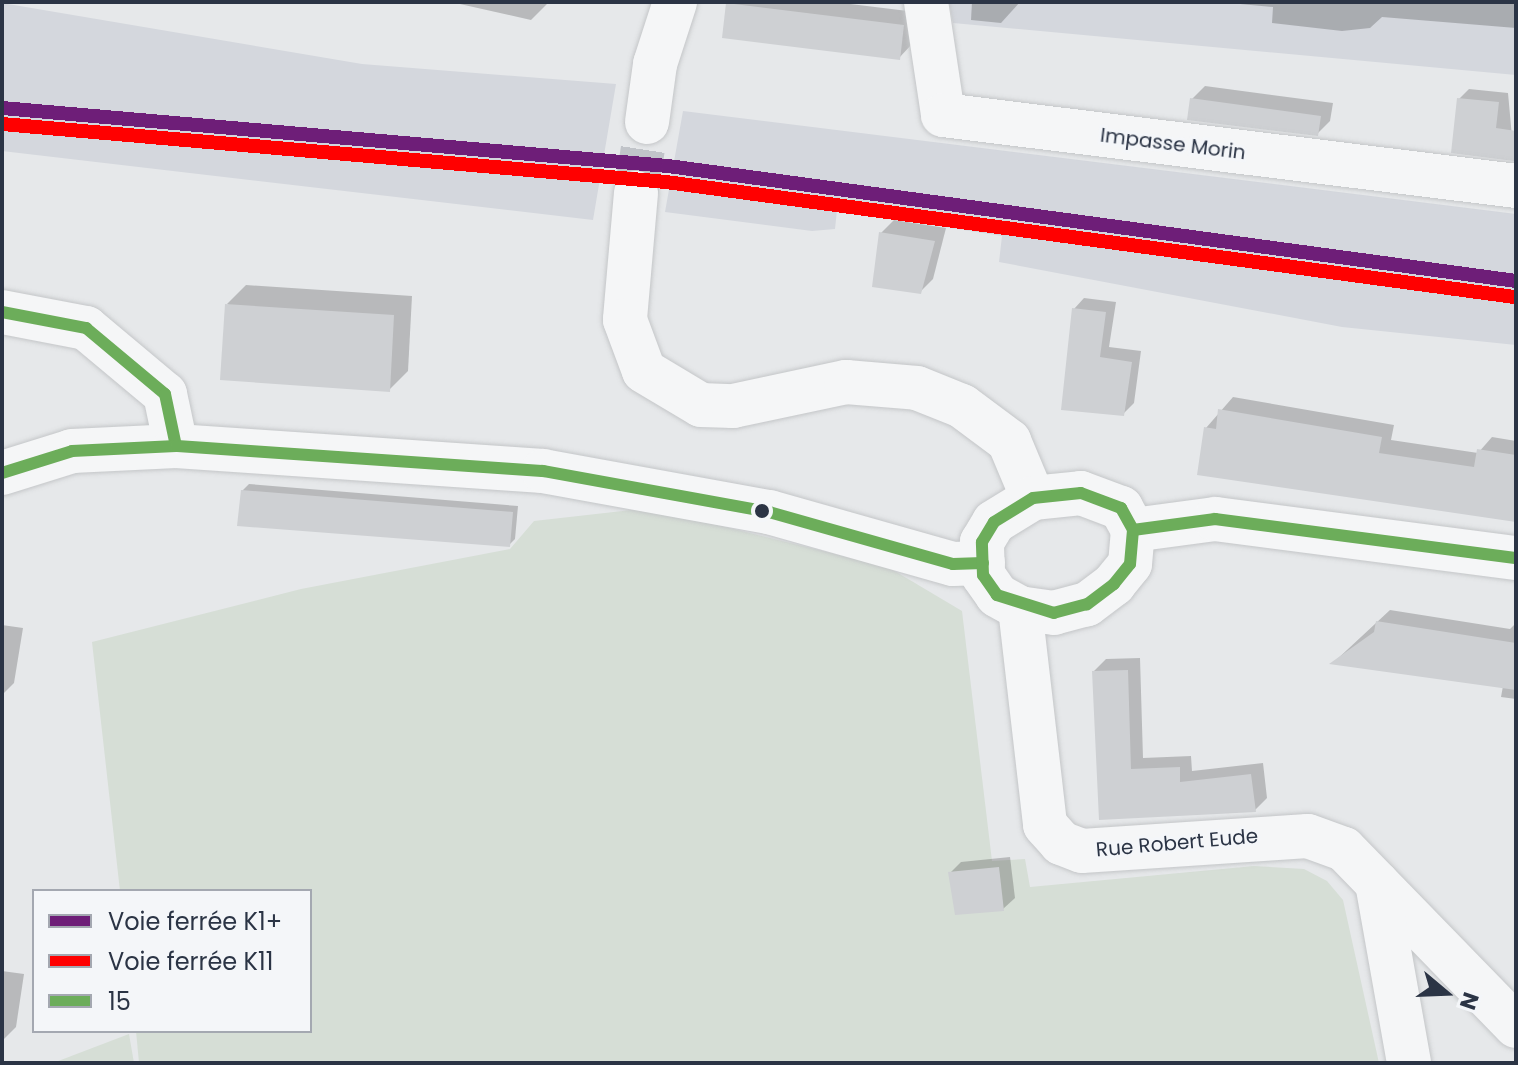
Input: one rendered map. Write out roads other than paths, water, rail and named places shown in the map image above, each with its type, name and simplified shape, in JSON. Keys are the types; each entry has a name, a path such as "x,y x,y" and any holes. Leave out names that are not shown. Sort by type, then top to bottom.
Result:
{"street":[{"path":"647,122 655,64 675,2"},
{"name":"Impasse Morin","path":"926,2 943,115 1516,186"},
{"path":"636,193 625,320 644,371 701,405 733,406 846,382 917,388 962,406 1009,441 1033,498"},
{"path":"2,312 86,328 165,394 176,446"},
{"path":"2,473 72,451 176,446 635,484 769,512 953,564 983,563"},
{"path":"1033,498 1105,498 1133,530 1130,564 1087,604 1054,613 1020,608 997,595 983,563 982,542 994,522 1033,498"},
{"path":"1133,530 1215,519 1516,558"},
{"name":"Rue Robert Eude","path":"1020,608 1045,825 1061,843 1082,851 1308,836 1344,849 1516,1026"},
{"path":"1377,883 1409,1063"}],"tunnel":[{"path":"636,193 647,122"}],"rail line":[{"name":"K1+","path":"2,108 668,166 1516,281"},
{"name":"K11","path":"2,124 666,182 1514,297"}]}
